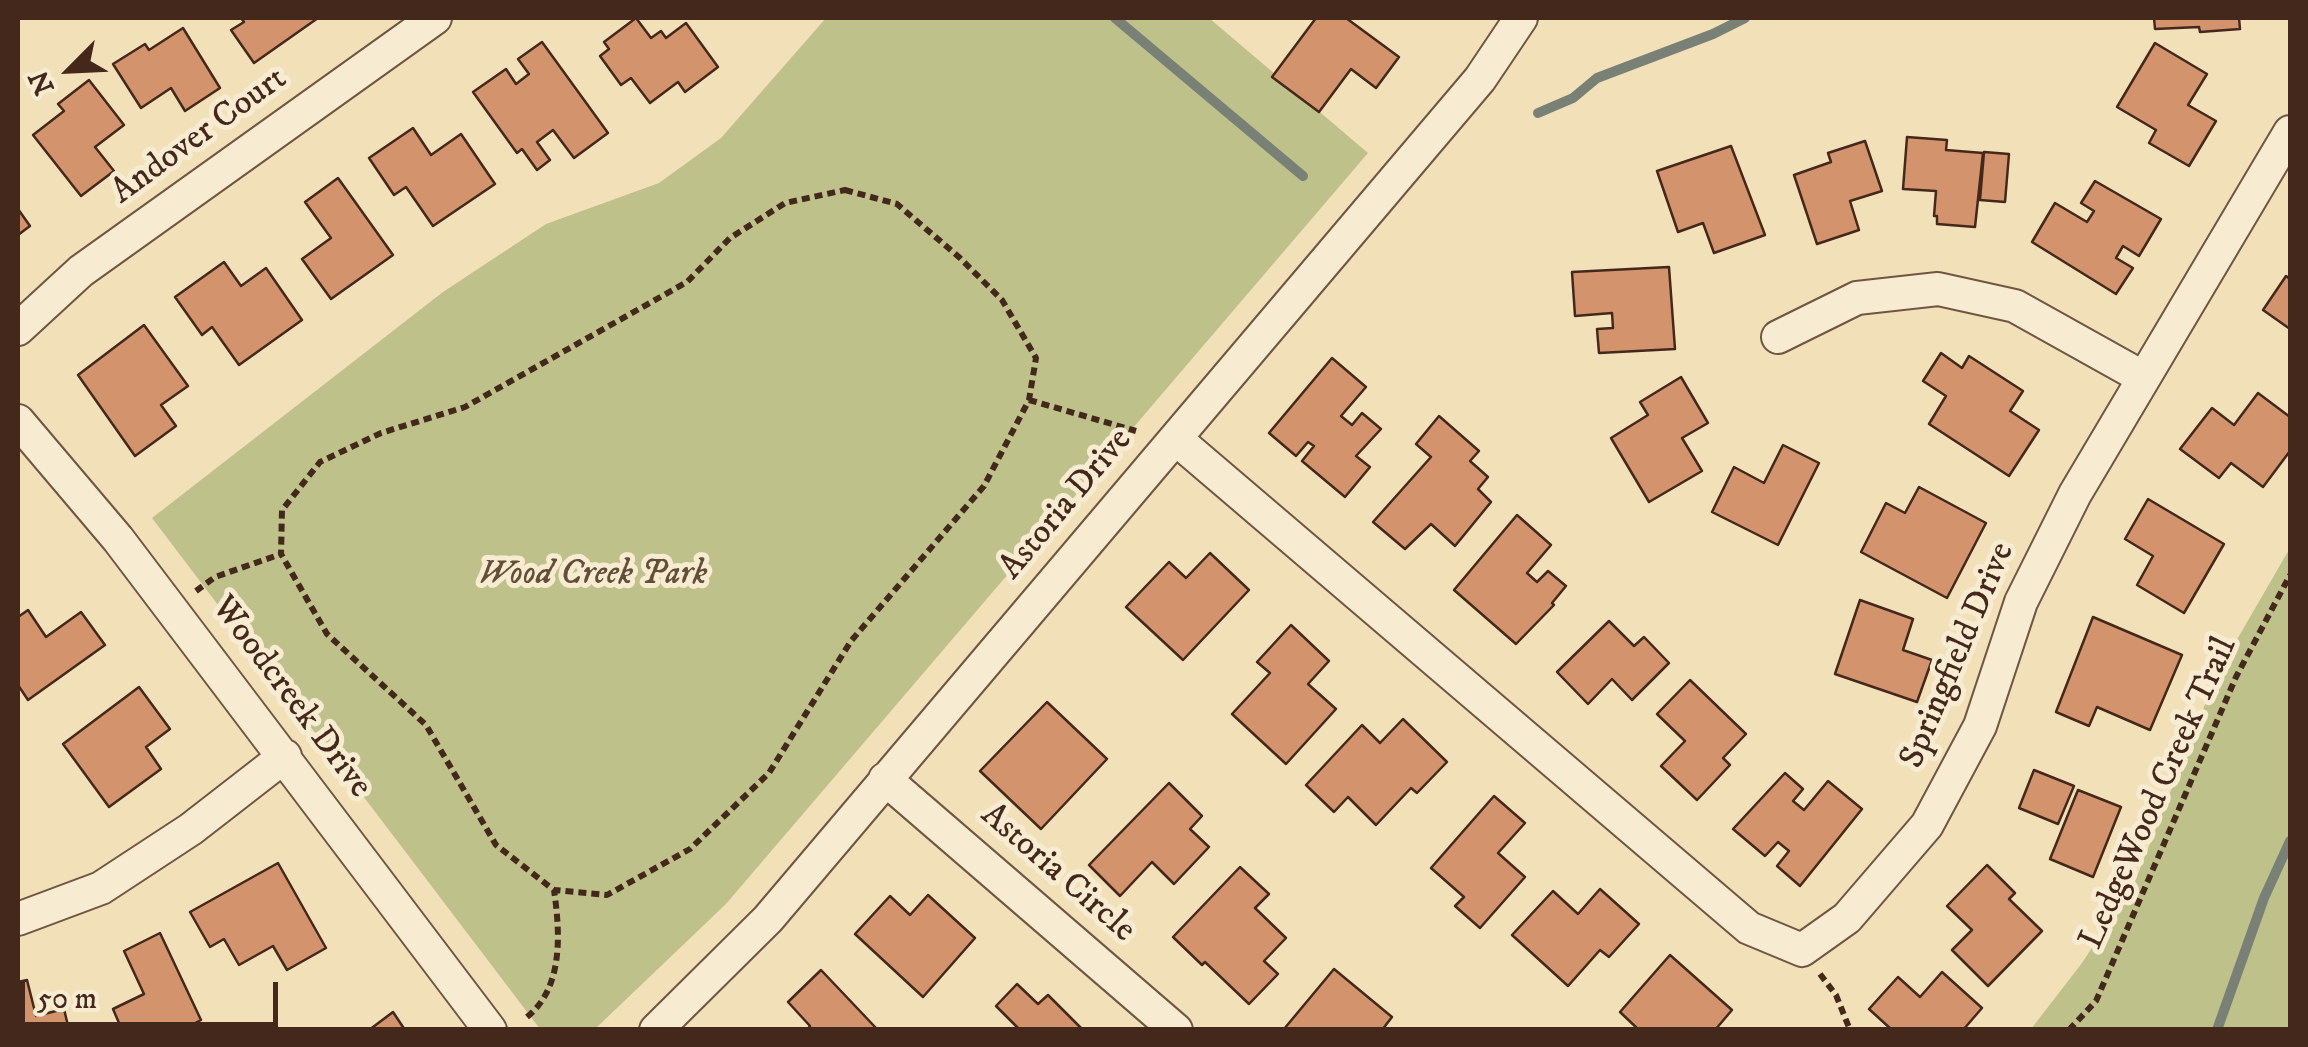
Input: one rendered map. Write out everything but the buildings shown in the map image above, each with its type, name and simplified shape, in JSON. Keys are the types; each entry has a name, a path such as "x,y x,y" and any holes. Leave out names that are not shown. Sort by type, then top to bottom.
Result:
{"street":[{"name":"Andover Court","path":"18,329 81,271 435,18"},
{"name":"Astoria Drive","path":"656,1030 768,920 1480,78 1521,18"},
{"name":"Springfield Drive","path":"1802,950 1848,918 1927,825 1980,726 2020,602 2075,494 2290,132"},
{"path":"1778,337 1857,298 1938,289 2016,306 2144,378"},
{"name":"Woodcreek Drive","path":"18,421 118,538 490,1030"},
{"path":"1176,439 1750,928 1802,950"},
{"path":"18,919 102,888 192,829 285,756"},
{"name":"Astoria Circle","path":"885,780 1176,1030"}],"path":[{"path":"844,190 897,204 1002,300 1036,358 1030,400 984,486 851,641 769,773 690,850 607,895 554,890 496,845 426,726 327,634 281,554 282,510 320,462 381,433 465,407 687,282 730,238 785,203 844,190"},
{"path":"1030,400 1136,431"},
{"path":"173,610 215,576 281,554"},
{"name":"LedgeWood Creek Trail","path":"2070,1030 2096,1000 2236,677 2290,575"},
{"path":"527,1017 555,972 560,930 554,890"},
{"path":"1802,950 1836,996 1850,1030"}],"green space":[{"name":"Wood Creek Park","path":"826,18 1209,18 1368,153 726,904 595,1029 540,1029 152,518 443,292 546,224 659,183 721,138"},
{"path":"2290,548 2290,1029 2031,1029 2082,963 2134,884 2217,674"}],"waterway":[{"path":"1115,18 1303,176"},
{"path":"1538,113 1573,98 1597,78 1745,18"},
{"path":"2217,1030 2264,898 2290,841"}]}
